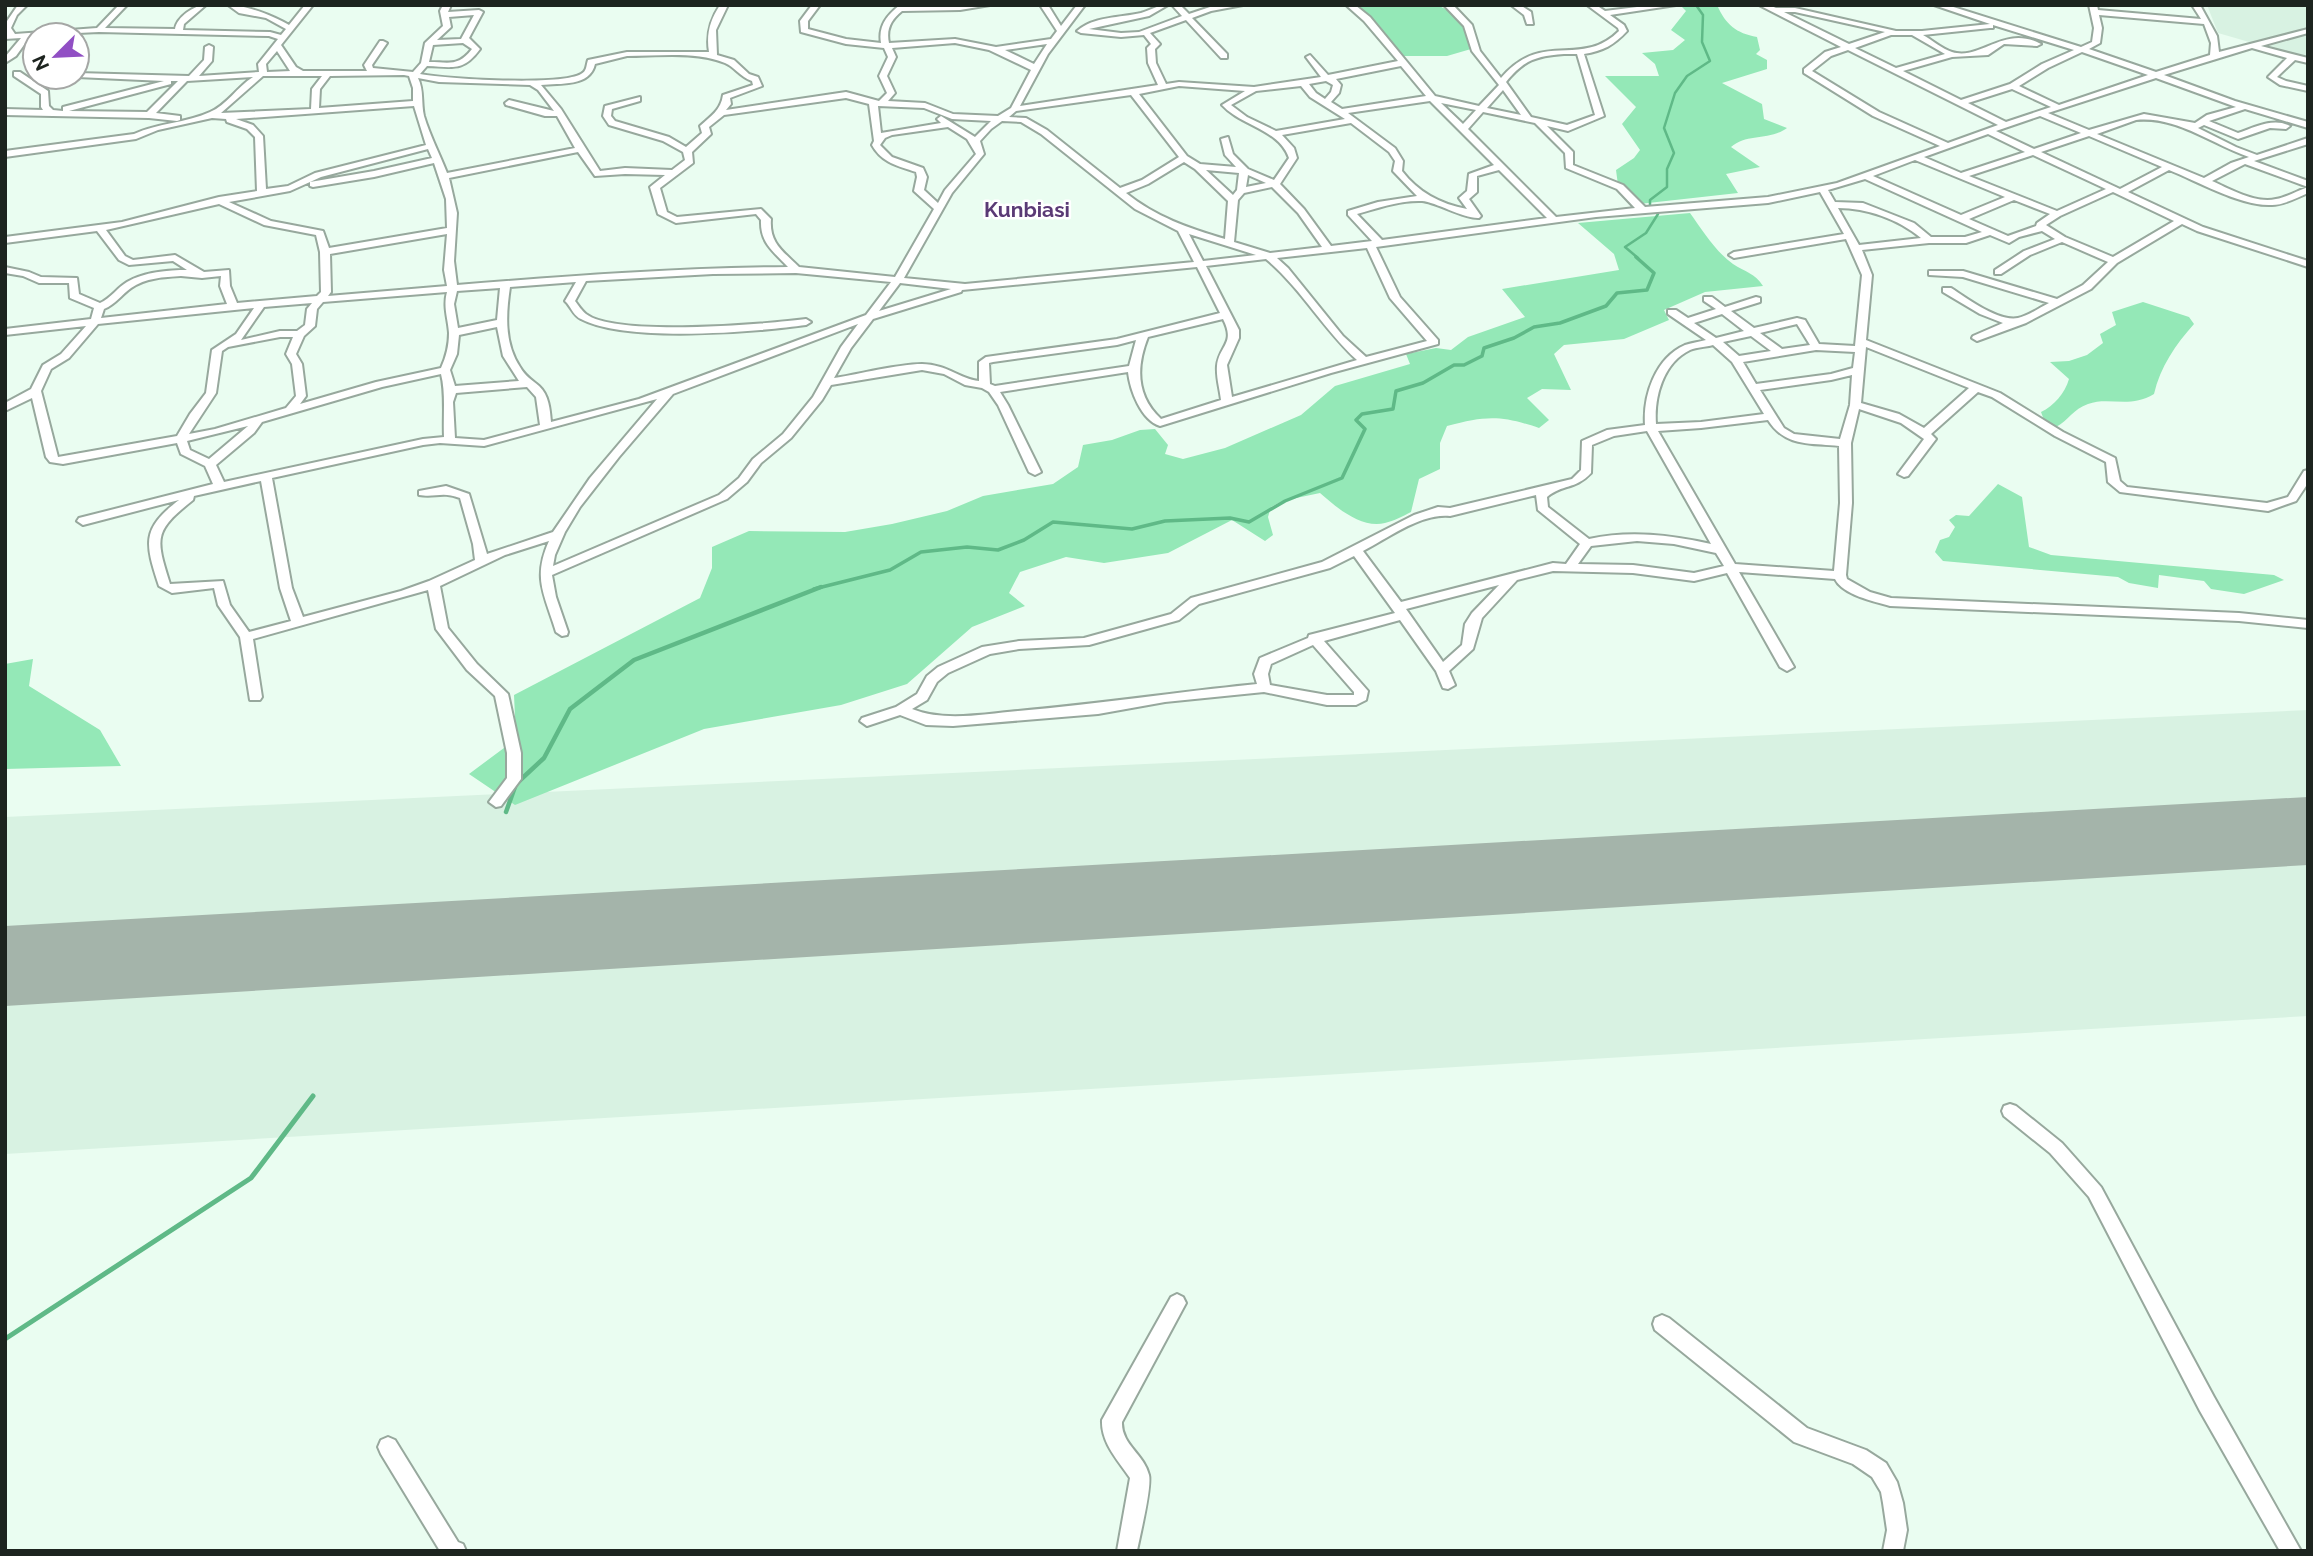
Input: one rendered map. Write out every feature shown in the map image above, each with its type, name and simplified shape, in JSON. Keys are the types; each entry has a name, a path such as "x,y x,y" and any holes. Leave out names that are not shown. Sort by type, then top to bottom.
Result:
{"street":[{"path":"9,37 7,28 14,14 23,5"},
{"path":"99,30 123,5"},
{"path":"179,33 180,23 202,5"},
{"path":"232,5 242,11 268,16 290,28"},
{"path":"5,154 136,136 154,127 211,115 225,107 245,80 278,47 309,5"},
{"path":"714,57 711,29 714,18 724,5"},
{"path":"816,5 804,21 804,30 845,43 886,45 949,41 996,49 1036,69"},
{"path":"877,103 891,93 883,76 892,57 883,30 886,22 902,7 986,5"},
{"path":"1044,5 1052,13 1056,36"},
{"path":"1014,109 1056,36 1081,5"},
{"path":"1081,31 1090,25 1146,14 1164,5"},
{"path":"1176,5 1223,56"},
{"path":"996,49 1081,31 1121,35 1146,32 1210,9 1239,5"},
{"path":"1350,5 1367,19 1432,98 1554,220"},
{"path":"1448,5 1468,25 1476,51 1533,121 1569,152 1569,166 1620,187 1643,211"},
{"path":"1515,5 1528,14 1530,22"},
{"path":"1463,129 1501,88 1511,66 1535,54 1599,49 1618,40 1623,31 1591,5"},
{"path":"1603,14 1672,5"},
{"path":"1763,5 2005,125"},
{"path":"1938,5 2159,75 2244,107 2308,125"},
{"path":"2196,5 2207,22 2216,49 2214,56"},
{"path":"1961,103 2013,86 2045,66 2096,43 2098,28 2094,8 2207,22"},
{"path":"447,27 444,9 479,12 465,41"},
{"path":"1773,10 1795,10 1877,29 1914,33 2000,25"},
{"path":"413,77 425,64 429,43 447,27 471,26"},
{"path":"91,31 270,34 283,38"},
{"path":"1146,32 1156,44 1151,48 1150,54 1155,73 1163,86"},
{"path":"1900,32 1828,54 1808,73 1876,114 1946,145"},
{"path":"5,332 233,306 583,278 713,271 796,270 965,287 1200,263 1554,220 1759,201 1823,189 1866,176 2057,107 2214,56 2308,32"},
{"path":"1914,33 1952,55"},
{"path":"425,64 459,65 467,61 475,49 465,41 429,43"},
{"path":"1895,71 1952,55 1985,52 1989,47 2003,41 2080,51"},
{"path":"5,61 16,54 21,42"},
{"path":"380,74 370,70 368,65 383,43"},
{"path":"2251,46 2308,61"},
{"path":"149,115 186,78 208,61 209,47"},
{"path":"278,47 293,69 305,75"},
{"path":"1341,113 1432,98 1481,111 1568,128 1600,116 1586,79 1580,52"},
{"path":"91,75 245,80 263,74 404,74 413,77 532,83 581,78 589,72 591,62 627,54 707,54 731,62 746,76 755,79 758,86 726,97 727,103 704,126 708,134 687,150"},
{"path":"1310,57 1326,78 1337,85 1335,93 1325,103"},
{"path":"2292,58 2272,77 2283,83 2308,89"},
{"path":"976,145 978,137 1014,109 1134,93 1163,86 1188,84 1254,89 1303,83 1402,63"},
{"path":"262,64 263,74"},
{"path":"5,73 21,74"},
{"path":"17,74 45,93 45,107 55,113"},
{"path":"315,110 316,89 327,75"},
{"path":"413,77 418,87 418,103 445,176 453,210 448,275 453,288 449,304 454,333 452,354 445,370 451,390 447,402 450,441"},
{"path":"55,113 86,102 186,78"},
{"path":"532,83 539,85 550,98 598,174 645,170 673,173"},
{"path":"1303,83 1313,95 1392,149 1399,161 1397,171 1425,198 1451,209 1473,213"},
{"path":"1276,86 1313,95"},
{"path":"2013,86 2057,107"},
{"path":"1241,191 1276,183 1293,158 1292,148 1276,134 1247,123 1234,115 1226,105 1254,89"},
{"path":"1134,93 1184,158 1198,167 1233,200"},
{"path":"545,574 723,497 735,489 757,461 787,436 829,382 846,347 866,318 898,281 959,176 980,154 970,137 931,107 917,104 877,103 846,95 718,114"},
{"path":"637,99 608,108 607,116 612,123 666,139 687,150 690,161 655,187"},
{"path":"223,117 418,103"},
{"path":"509,103 559,114"},
{"path":"877,103 876,145 883,157 920,170 922,177 919,191 939,209"},
{"path":"1961,176 2140,117 2196,126 2210,117 2244,107"},
{"path":"5,112 149,115 192,120"},
{"path":"2040,113 2268,205 2308,190"},
{"path":"100,142 128,115"},
{"path":"211,115 250,127 259,136 262,192"},
{"path":"878,140 890,133 949,121 1001,117 1023,120 1044,132 1119,192 1159,219 1182,229 1267,255 1285,270 1339,338 1364,361"},
{"path":"1276,134 1350,121"},
{"path":"2204,122 2238,136 2269,125 2287,126 2297,122"},
{"path":"2186,126 2233,149 2259,158"},
{"path":"1987,131 2115,192 2221,237 2306,261"},
{"path":"1225,139 1229,155 1244,170"},
{"path":"2206,181 2245,161 2308,141"},
{"path":"290,188 330,171 432,146"},
{"path":"445,176 582,149"},
{"path":"1915,157 2057,214"},
{"path":"1119,192 1145,182 1184,158"},
{"path":"5,240 101,230 219,200 374,174 438,159"},
{"path":"2245,161 2308,184"},
{"path":"2041,228 2041,224 2057,214 2115,192 2170,166"},
{"path":"1198,167 1244,170 1276,183 1327,248"},
{"path":"1490,229 1473,213 1464,198 1472,192 1473,174 1499,167"},
{"path":"645,170 655,187 663,214 670,219 758,211 766,219 765,233 771,244 796,270"},
{"path":"1229,243 1233,200 1241,191 1244,170"},
{"path":"1866,176 1963,218 2009,240 2027,253"},
{"path":"1823,189 1850,236 1867,275 1855,405 1845,443 1846,503 1840,575 1842,581 1852,589 1890,602 2239,617 2308,624"},
{"path":"1963,218 2013,197"},
{"path":"1144,334 1133,368 1138,394 1157,422 1434,342 1395,298 1374,243 1351,213 1378,205 1425,198"},
{"path":"219,200 257,221 282,229 320,233 326,292 312,309 310,327 299,334 281,334 219,347"},
{"path":"1832,205 1860,205 1911,225 1929,240"},
{"path":"1978,338 2087,287 2114,261 2180,220"},
{"path":"2009,240 2016,234 2041,228 2114,261"},
{"path":"1182,229 1234,330 1234,338 1222,365 1227,402"},
{"path":"101,230 122,258 132,263 175,258 200,275"},
{"path":"324,252 452,230"},
{"path":"1856,248 1929,240 1966,240 1991,232"},
{"path":"1734,255 1850,236"},
{"path":"1998,272 2027,253 2062,239"},
{"path":"5,270 38,279 74,280 74,296 100,307"},
{"path":"5,408 36,391 47,367 65,356 95,321 100,307 117,299 127,286 134,282 180,272 200,275 226,272 225,286 233,306"},
{"path":"1932,273 1958,272 2057,302"},
{"path":"583,278 572,288 569,300 571,310 579,317 605,324 706,330 760,329 806,322"},
{"path":"505,284 500,323 503,344 523,380 536,388 541,397 546,426"},
{"path":"83,520 220,486 423,442 484,443 668,394 866,318 965,287"},
{"path":"1947,290 2012,324"},
{"path":"1708,299 1782,354"},
{"path":"1685,322 1756,300"},
{"path":"220,486 210,464 185,452 181,439 211,393 215,381 215,355 219,347 240,336 261,304"},
{"path":"1672,312 1736,360 1780,430 1791,437 1845,443"},
{"path":"1035,472 1003,405 989,387 984,362 1118,342 1226,315"},
{"path":"1787,667 1651,428 1648,408 1651,392 1660,375 1677,354 1687,348 1797,321 1801,322 1816,346"},
{"path":"454,333 500,323"},
{"path":"290,410 301,396 297,363 291,354 299,334"},
{"path":"1736,360 1816,346 1861,345 1977,387 2111,460 2114,482 2124,490 2268,507 2292,499 2308,474"},
{"path":"829,382 922,367 947,371 969,383 989,387 1133,368"},
{"path":"36,391 52,457 58,461 257,422 380,383 445,370"},
{"path":"1755,387 1831,377 1859,370"},
{"path":"451,390 528,384"},
{"path":"1925,433 1977,387"},
{"path":"562,632 545,574 556,535 593,479 668,394"},
{"path":"1855,405 1874,408 1925,433 1930,439 1904,474"},
{"path":"867,721 901,710 922,697 932,679 943,670 987,650 1097,638 1175,617 1195,601 1326,565 1398,527 1438,511 1450,512 1576,482 1583,476 1587,464 1585,446 1589,441 1623,430 1690,427 1771,416"},
{"path":"210,464 234,442 252,431 257,422"},
{"path":"266,477 286,588 299,624"},
{"path":"1550,488 1541,496 1542,508 1587,543"},
{"path":"423,494 446,489 465,496 481,544 481,560"},
{"path":"195,493 160,520 153,534 164,586 172,589 219,584 225,605 246,638 256,696"},
{"path":"246,638 433,584 481,560 556,535"},
{"path":"1572,567 1572,561 1587,543 1604,538 1691,541 1723,551"},
{"path":"1356,550 1442,670 1448,685"},
{"path":"1264,688 1261,674 1265,661 1314,638 1553,568 1649,570 1694,577 1733,568 1840,575"},
{"path":"1442,670 1468,646 1468,631 1477,612 1499,594 1512,578"},
{"path":"433,584 442,628 472,667 501,694 514,753 514,779 496,802"},
{"path":"901,710 926,720 953,721 1098,709 1165,698 1264,688 1327,699 1356,700 1361,696 1361,691 1314,638"},
{"path":"2010,1111 2063,1154 2081,1172 2095,1192 2207,1404 2291,1551"},
{"path":"1127,1551 1140,1477 1113,1437 1112,1420 1177,1303"},
{"path":"1662,1324 1801,1435 1859,1457 1879,1470 1890,1489 1894,1503 1897,1530 1893,1551"},
{"path":"388,1447 451,1549 456,1551"}],"shaded area":[{"path":"2207,5 2308,5 2308,59 2218,33"},
{"path":"2308,710 2308,1016 5,1154 5,817"}],"green space":[{"path":"1356,5 1437,5 1461,22 1471,49 1447,56 1403,56 1376,22"},
{"path":"1717,5 1732,27 1757,37 1760,50 1756,54 1767,60 1767,69 1722,83 1762,104 1764,119 1787,128 1744,140 1731,147 1760,167 1726,174 1738,193 1639,204 1618,185 1616,170 1634,158 1640,150 1622,124 1636,107 1605,76 1659,76 1655,64 1642,53 1673,50 1685,40 1671,30 1686,11 1682,7"},
{"path":"1690,213 1721,253 1733,264 1753,275 1763,286 1705,292 1664,310 1669,320 1624,339 1564,345 1554,354 1571,390 1542,389 1527,398 1549,420 1539,428 1493,418 1447,426 1440,443 1440,469 1419,479 1411,512 1398,518 1385,523 1367,523 1350,516 1320,493 1282,501 1271,507 1268,517 1273,535 1265,541 1232,520 1168,553 1104,563 1066,557 1020,572 1009,593 1025,606 972,627 907,684 841,705 704,729 515,805 469,774 516,739 514,695 700,598 712,568 712,547 749,531 845,532 892,524 947,511 983,496 1053,484 1078,467 1083,445 1112,440 1140,430 1155,429 1168,445 1165,454 1183,459 1225,448 1301,415 1335,386 1410,364 1406,354 1436,348 1451,350 1468,337 1525,317 1502,289 1619,270 1614,254 1578,223"},
{"path":"2143,302 2189,317 2194,324 2170,356 2160,374 2154,394 2136,401 2088,404 2056,427 2044,420 2041,412 2058,399 2069,379 2050,362 2069,361 2087,355 2103,343 2100,334 2116,325 2112,312"},
{"path":"1998,484 2022,497 2029,547 2051,555 2274,575 2284,580 2244,594 2211,589 2204,581 2159,575 2158,588 2129,583 2118,577 1943,561 1935,552 1940,540 1949,537 1955,527 1949,520 1956,515 1969,516"},
{"path":"33,659 29,686 100,730 121,766 5,769 5,664"}],"waterway":[{"path":"1650,205 1650,200 1667,187 1667,169 1674,153 1664,128 1675,93 1687,76 1710,61 1702,42 1703,15 1696,5"},
{"path":"1638,258 1625,247 1646,233 1658,214"},
{"path":"819,588 890,570 921,552 967,547 998,550 1024,540 1053,522 1132,529 1165,521 1230,518 1249,522 1285,501 1342,478 1365,429 1356,420 1362,414 1393,409 1396,391 1423,383 1454,365 1464,365 1482,356 1484,348 1514,338 1534,327 1560,323 1606,306 1617,293 1647,290 1654,273 1636,257"},
{"path":"506,812 516,784 544,758 570,709 634,660 819,588"},
{"path":"814,589 819,588"},
{"path":"5,1339 251,1178 313,1096"}],"runway":[{"path":"5,966 2308,831"}],"district":[{"name":"Kunbiasi","path":"1027,210"}]}
